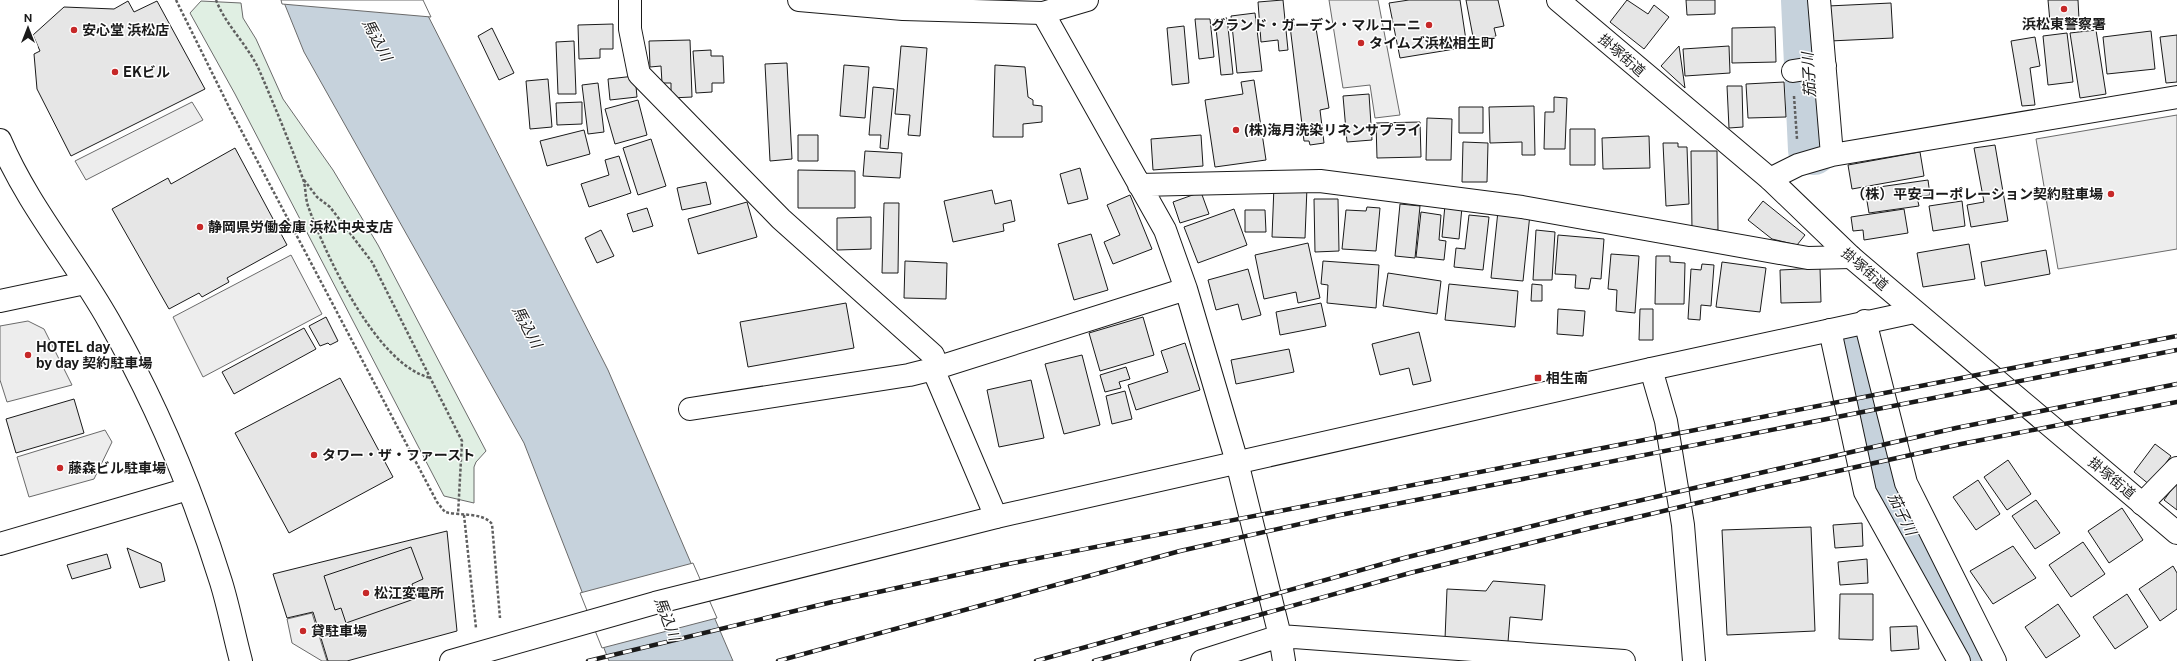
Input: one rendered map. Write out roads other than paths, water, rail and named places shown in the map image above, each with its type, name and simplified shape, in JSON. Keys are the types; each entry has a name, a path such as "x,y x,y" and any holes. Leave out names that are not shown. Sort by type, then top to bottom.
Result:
{"main road":[{"path":"630,0 630,29 640,74 781,219 933,356 936,369 996,517"},
{"path":"799,0 903,9 1043,12 1087,0"},
{"name":"掛塚街道","path":"1558,0 1770,179 1850,257 2177,532"},
{"path":"1819,0 1832,155"},
{"path":"1043,12 1165,230 1186,289 1237,462 1280,636 1284,661"},
{"path":"1793,70 1825,66"},
{"path":"1770,179 1798,165 1832,155 2177,96"},
{"path":"0,140 8,158 46,226 108,319 151,399 188,489 221,582 241,661"},
{"path":"1139,185 1320,180 1522,207 1808,258 1850,257"},
{"path":"0,301 85,283"},
{"path":"690,409 909,375 936,369 1186,289"},
{"path":"451,661 770,573 996,517 1865,321 1914,312"},
{"path":"1865,321 1906,483 1995,661"},
{"path":"1830,330 1865,492 1960,661"},
{"path":"1651,369 1666,421 1683,525 1694,661"},
{"path":"2142,504 2177,468"},
{"path":"0,544 188,489"},
{"path":"1202,661 1280,636 1624,661"}],"water":[{"name":"馬込川","path":"283,0 420,0 608,370 733,661 609,661 524,443 304,52"}],"waterway":[{"name":"茄子川","path":"1806,0 1813,150"},
{"name":"茄子川","path":"1855,357 1861,398 1885,476 1901,514 1975,661"}],"railway":[{"path":"588,661 832,602 1003,565 2177,336"},
{"path":"778,661 1180,551 1340,515 2177,350"},
{"path":"1036,661 1404,558 1581,514 1956,428 2177,384"},
{"path":"1094,661 1410,573 1587,529 1765,487 1961,444 2177,402"}],"place":[{"name":"浜松東警察署","path":"2064,9"},
{"name":"グランド・ガーデン・マルコーニ","path":"1429,25"},
{"name":"安心堂 浜松店","path":"74,30"},
{"name":"タイムズ浜松相生町","path":"1361,43"},
{"name":"EKビル","path":"115,72"},
{"name":"(株)海月洗染リネンサプライ","path":"1236,130"},
{"name":"（株）平安コーポレーション契約駐車場","path":"2111,194"},
{"name":"静岡県労働金庫 浜松中央支店","path":"200,227"},
{"name":"HOTEL day by day 契約駐車場","path":"28,355"},
{"name":"相生南","path":"1538,378"},
{"name":"タワー・ザ・ファースト","path":"314,455"},
{"name":"藤森ビル駐車場","path":"60,468"},
{"name":"松江変電所","path":"366,593"},
{"name":"貸駐車場","path":"303,631"}]}
